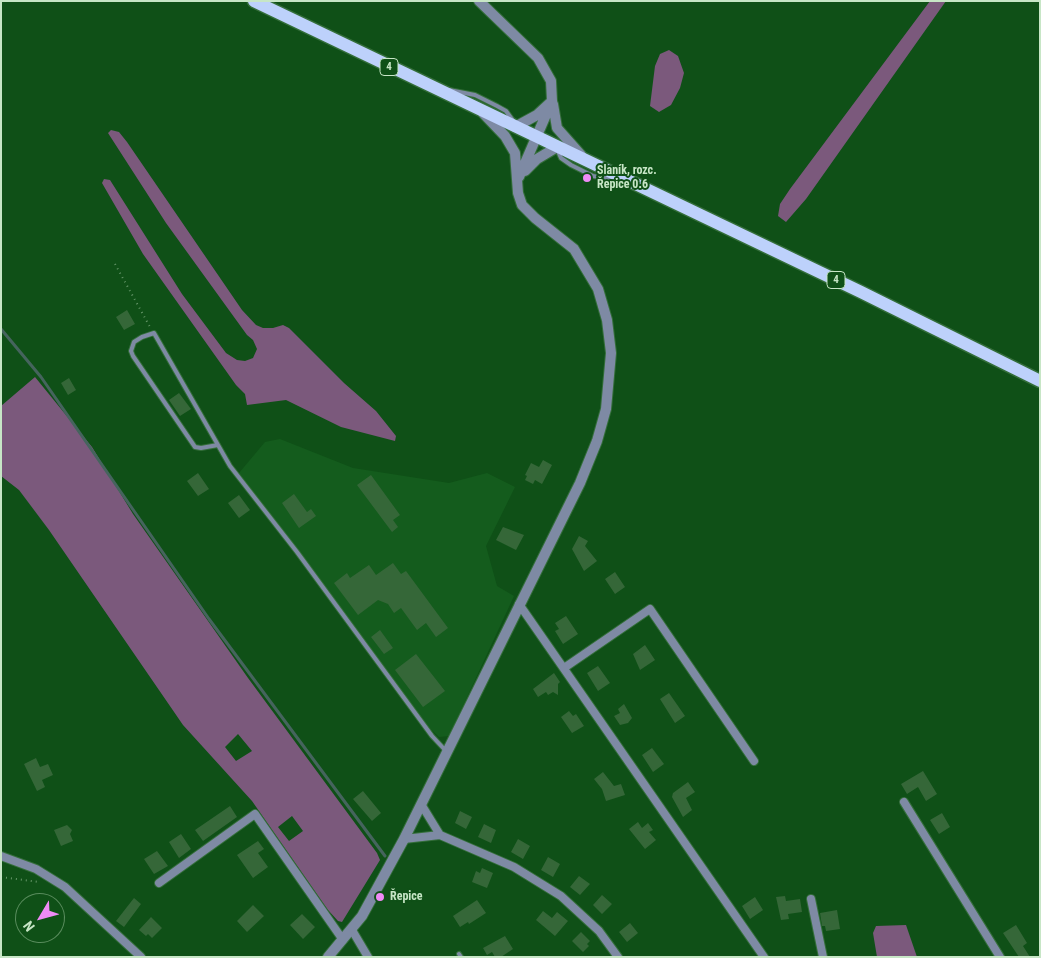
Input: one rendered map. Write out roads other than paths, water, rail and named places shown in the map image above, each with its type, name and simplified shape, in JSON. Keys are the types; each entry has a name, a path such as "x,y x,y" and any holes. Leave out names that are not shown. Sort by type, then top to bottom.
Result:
{"main road":[{"name":"4","path":"254,1 1040,381"}],"street":[{"path":"479,1 543,64 551,81 552,101 557,128 565,140 587,161"},
{"path":"515,127 537,115 552,101"},
{"path":"517,185 552,101"},
{"path":"328,957 362,916 404,839 446,750 565,514 594,448 606,409 611,353 603,305 586,266 568,243 528,211 519,199 517,159 513,148 481,110"},
{"path":"517,185 532,163 556,147"},
{"path":"519,604 764,957"},
{"path":"564,668 650,609 754,761"},
{"path":"904,802 1000,957"},
{"path":"421,804 440,834"},
{"path":"159,883 255,814 343,940"},
{"path":"404,839 440,834 514,866 561,896 599,931 618,957"},
{"path":"1,856 53,879 85,904 141,957"},
{"path":"811,899 823,957"},
{"path":"352,930 368,957"}],"lane":[{"path":"439,90 459,90 475,95 506,111 513,119 515,127"},
{"path":"556,147 558,154 564,161 593,176 630,182"},
{"path":"218,444 201,448 195,447 132,356 130,351 134,342 154,333 218,444 230,466 297,552 416,714 446,750"}],"waterway":[{"path":"1,329 41,377 209,619 385,856"}],"place":[{"name":"Slaník, rozc. Řepice 0.6","path":"587,178"},
{"name":"Řepice","path":"380,897"}]}
